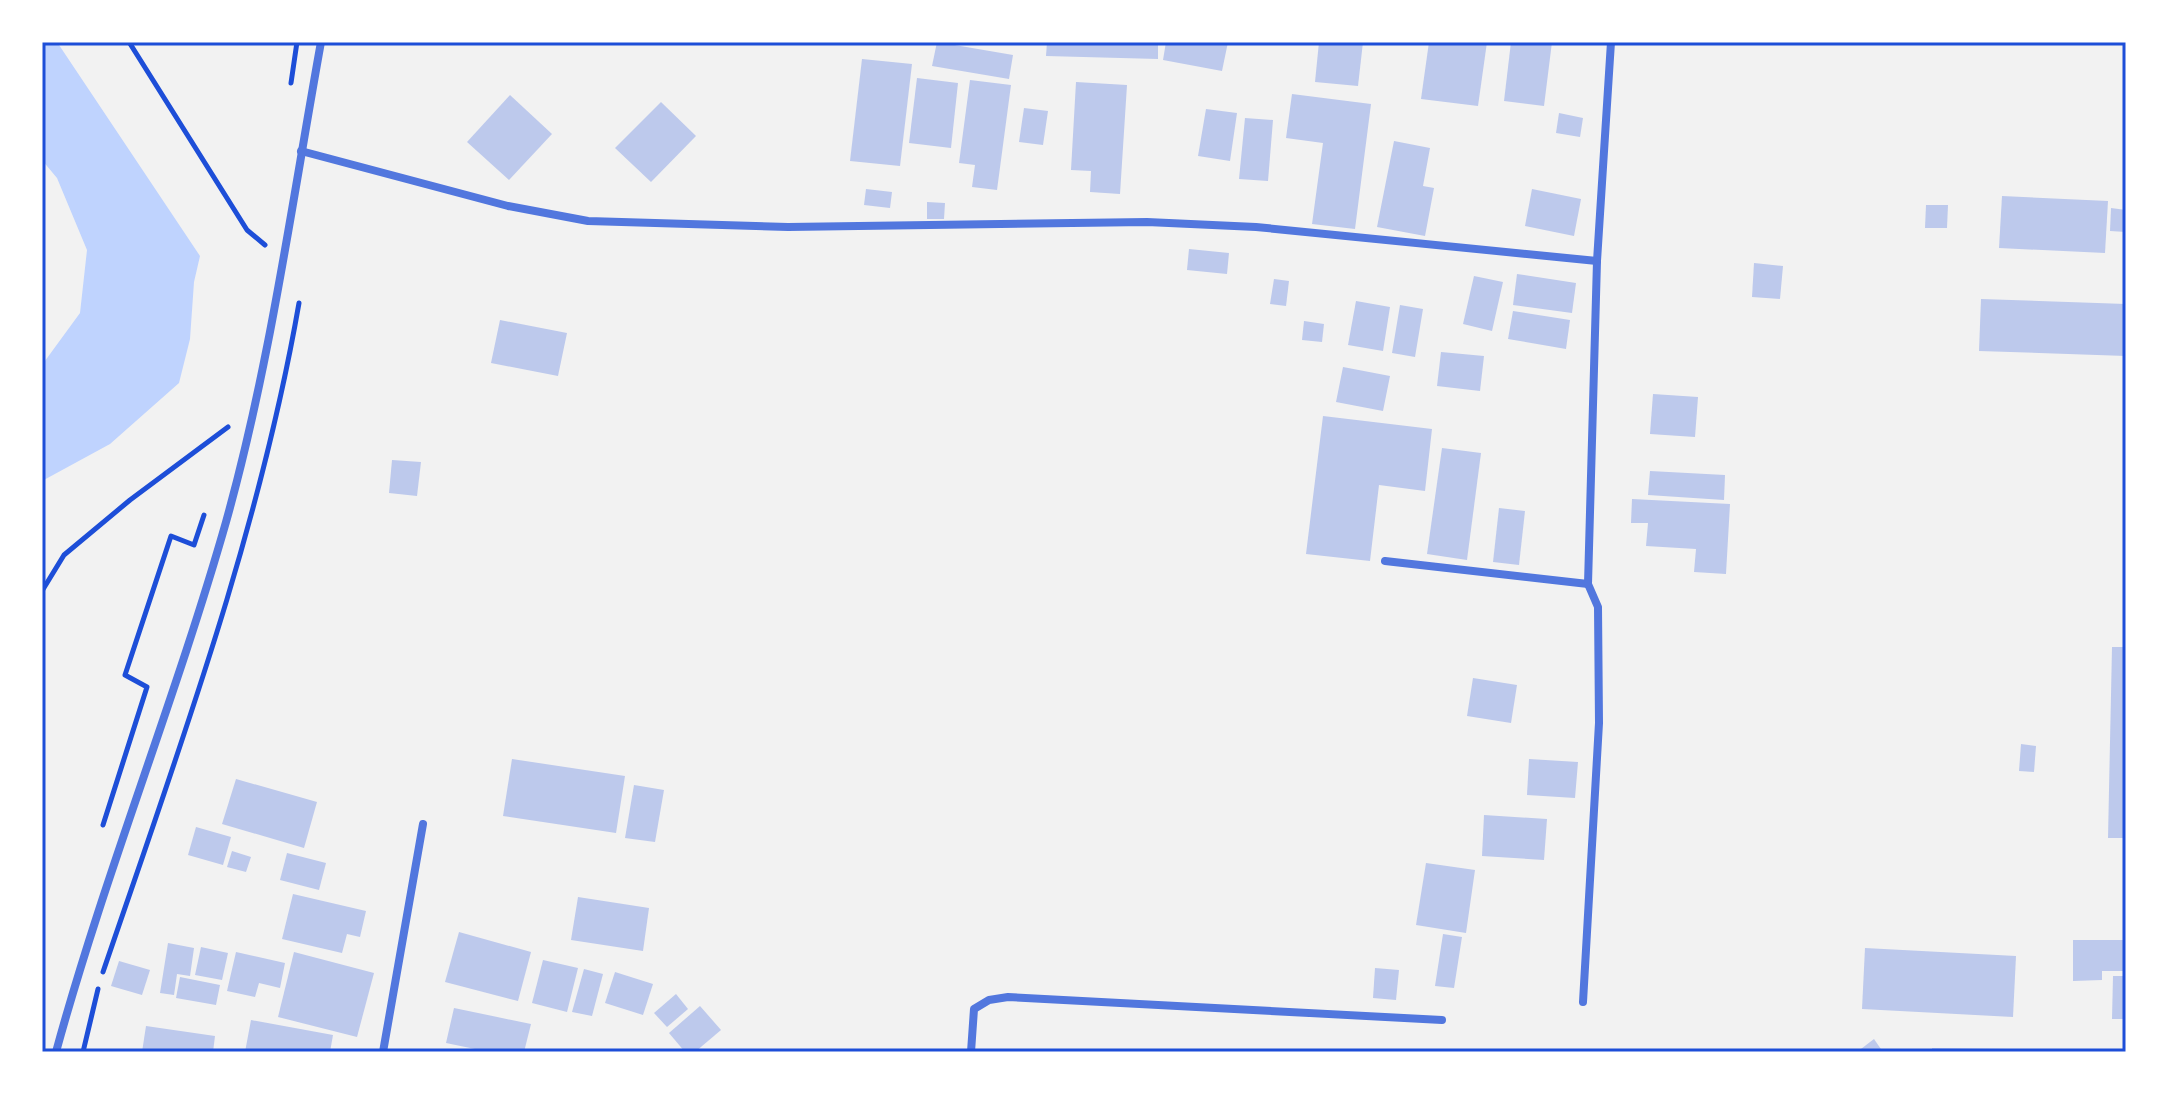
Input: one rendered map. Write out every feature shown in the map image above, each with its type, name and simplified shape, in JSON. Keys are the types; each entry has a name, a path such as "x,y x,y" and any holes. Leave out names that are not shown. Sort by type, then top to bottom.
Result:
{"street":[{"path":"56,1052 88,940 229,509 263,368 321,42"},
{"path":"1583,1002 1599,723 1598,607 1588,584 1597,261 1611,42"},
{"path":"301,151 508,206 588,221 788,227 1147,222 1256,227 1597,261"},
{"path":"1385,561 1588,584"},
{"path":"383,1052 423,824"},
{"path":"971,1052 974,1009 989,1000 1008,997 1442,1020"}],"path":[{"path":"129,42 247,230 265,245"},
{"path":"289,95 297,42"},
{"path":"263,260 268,229"},
{"path":"226,437 230,415"},
{"path":"42,591 64,555 130,500 228,427"},
{"path":"102,830 147,687 125,675 171,536 194,545 209,501"}],"water":[{"path":"42,42 57,42 200,256 194,282 190,339 179,383 110,444 42,481 42,365 80,313 87,250 57,178 42,160"}],"building":[{"path":"937,42 1013,55 1009,79 932,66"},
{"path":"1047,42 1158,42 1158,59 1046,56"},
{"path":"1166,42 1228,42 1222,71 1163,60"},
{"path":"1319,42 1363,42 1358,86 1315,82"},
{"path":"1429,42 1487,42 1478,106 1421,99"},
{"path":"1511,42 1552,42 1544,106 1504,101"},
{"path":"862,59 912,64 900,166 850,161"},
{"path":"917,78 958,83 951,148 909,143"},
{"path":"970,80 1011,85 997,190 972,187 975,165 959,163"},
{"path":"1076,82 1127,85 1120,194 1090,192 1091,171 1071,170"},
{"path":"1292,94 1371,104 1355,229 1312,224 1323,143 1286,138"},
{"path":"510,95 552,134 509,180 467,142"},
{"path":"661,102 696,136 651,182 615,148"},
{"path":"1024,108 1048,111 1043,145 1019,142"},
{"path":"1206,109 1237,113 1230,161 1198,156"},
{"path":"1559,113 1583,118 1580,137 1556,133"},
{"path":"1245,118 1273,120 1268,181 1239,179"},
{"path":"1394,141 1430,148 1423,186 1434,188 1425,236 1377,227"},
{"path":"866,189 892,192 890,208 864,205"},
{"path":"1532,189 1581,199 1574,236 1525,226"},
{"path":"2002,196 2108,201 2105,253 1999,248"},
{"path":"927,202 945,203 944,219 927,219"},
{"path":"1926,205 1948,205 1947,228 1925,228"},
{"path":"2111,208 2126,210 2126,232 2110,231"},
{"path":"1189,249 1229,253 1227,274 1187,270"},
{"path":"1754,263 1783,266 1780,299 1752,297"},
{"path":"1517,274 1576,283 1572,313 1513,305"},
{"path":"1474,276 1503,282 1492,331 1463,324"},
{"path":"1274,279 1289,281 1286,306 1270,304"},
{"path":"1981,299 2126,304 2126,356 1979,351"},
{"path":"1356,301 1390,307 1383,351 1348,345"},
{"path":"1400,305 1423,309 1415,357 1392,353"},
{"path":"1513,311 1570,320 1566,349 1508,339"},
{"path":"500,320 567,333 558,376 491,363"},
{"path":"1304,321 1324,324 1322,342 1302,340"},
{"path":"1441,352 1484,356 1480,391 1437,386"},
{"path":"1343,367 1390,376 1383,411 1336,402"},
{"path":"1653,394 1698,397 1695,437 1650,434"},
{"path":"1323,416 1432,429 1425,491 1379,485 1370,561 1306,554"},
{"path":"1442,448 1481,453 1467,560 1427,554"},
{"path":"392,460 421,462 417,496 389,493"},
{"path":"1650,471 1725,475 1724,500 1648,495"},
{"path":"1632,499 1730,504 1726,574 1694,572 1696,549 1646,546 1648,523 1631,523"},
{"path":"1499,508 1525,511 1519,565 1493,562"},
{"path":"2112,647 2126,647 2126,838 2108,838"},
{"path":"1473,678 1517,685 1511,723 1467,716"},
{"path":"2021,744 2036,746 2034,772 2019,771"},
{"path":"512,759 625,776 616,833 503,816"},
{"path":"1529,759 1578,762 1575,798 1527,795"},
{"path":"236,779 317,802 304,848 222,824"},
{"path":"634,785 664,790 655,842 625,838"},
{"path":"1484,815 1547,819 1544,860 1482,856"},
{"path":"196,827 231,837 223,865 188,855"},
{"path":"232,851 251,857 246,872 227,867"},
{"path":"287,853 326,863 319,890 280,880"},
{"path":"1426,863 1475,870 1466,933 1416,925"},
{"path":"293,894 366,911 360,937 347,934 342,953 282,939"},
{"path":"578,897 649,908 643,951 571,940"},
{"path":"459,932 531,952 518,1001 445,982"},
{"path":"1443,934 1462,937 1454,988 1435,986"},
{"path":"2073,940 2126,940 2126,971 2102,971 2102,980 2073,981"},
{"path":"168,943 194,948 190,976 177,974 174,995 160,993"},
{"path":"201,947 228,953 222,980 195,975"},
{"path":"1865,948 2016,956 2013,1017 1862,1009"},
{"path":"236,952 285,963 280,988 259,983 255,997 227,991"},
{"path":"294,952 374,973 357,1037 278,1017"},
{"path":"543,960 578,968 567,1012 532,1003"},
{"path":"119,961 150,970 142,995 111,986"},
{"path":"1375,968 1399,970 1396,1000 1373,998"},
{"path":"584,969 603,974 592,1016 572,1012"},
{"path":"615,972 653,984 643,1015 605,1003"},
{"path":"2113,976 2126,976 2126,1019 2112,1019"},
{"path":"180,977 220,985 216,1005 176,998"},
{"path":"676,994 688,1009 667,1027 654,1013"},
{"path":"700,1006 721,1030 695,1052 685,1052 669,1033"},
{"path":"454,1008 531,1024 524,1052 474,1052 475,1049 446,1043"},
{"path":"251,1020 333,1035 330,1052 245,1052"},
{"path":"146,1026 215,1036 213,1052 142,1052"},
{"path":"1874,1039 1883,1052 1857,1052"},
{"path":"1932,1048 2008,1049 2008,1052 1932,1052"}]}
